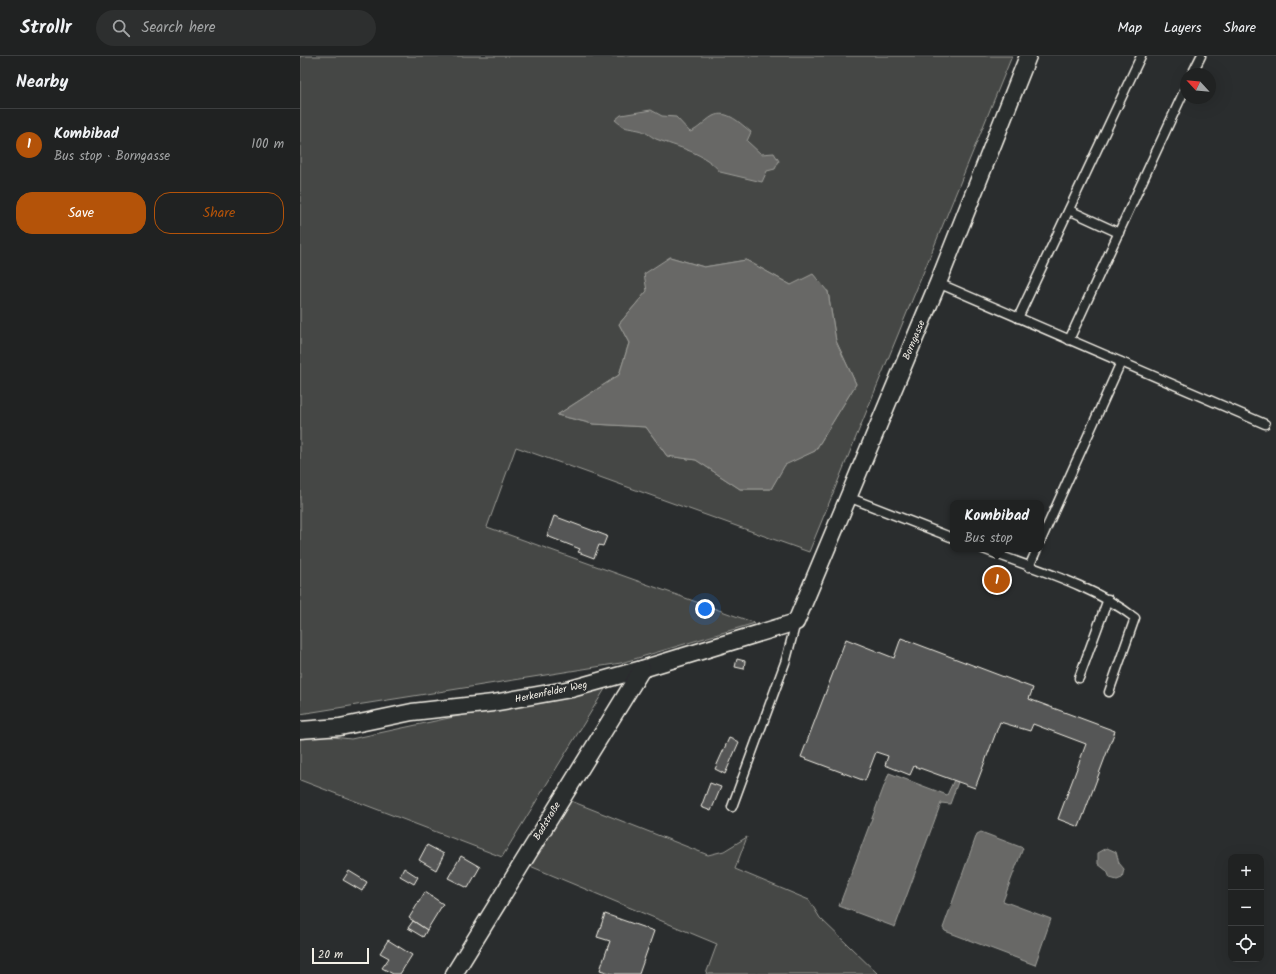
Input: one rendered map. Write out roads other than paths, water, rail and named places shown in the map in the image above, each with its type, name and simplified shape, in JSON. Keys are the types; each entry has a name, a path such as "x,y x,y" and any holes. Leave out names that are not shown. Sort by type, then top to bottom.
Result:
{"street":[{"name":"Borngasse","path":"796,622 938,283 1028,56"},
{"name":"Herkenfelder Weg","path":"300,730 340,727 412,712 493,704 571,689 796,622"},
{"name":"Badstraße","path":"454,974 642,669"}],"lane":[{"path":"1018,318 1141,56"},
{"path":"1195,68 1201,56"},
{"path":"1069,340 1180,100"},
{"path":"1069,210 1119,233"},
{"path":"938,283 1265,424"},
{"path":"1044,533 1121,362"},
{"path":"848,497 950,537"},
{"path":"991,552 1084,588 1108,600 1135,618 1109,692"},
{"path":"1029,567 1036,552"},
{"path":"1079,678 1108,600"},
{"path":"732,807 786,660 796,622"}],"place":[{"name":"Kombibad","path":"997,580"}]}
